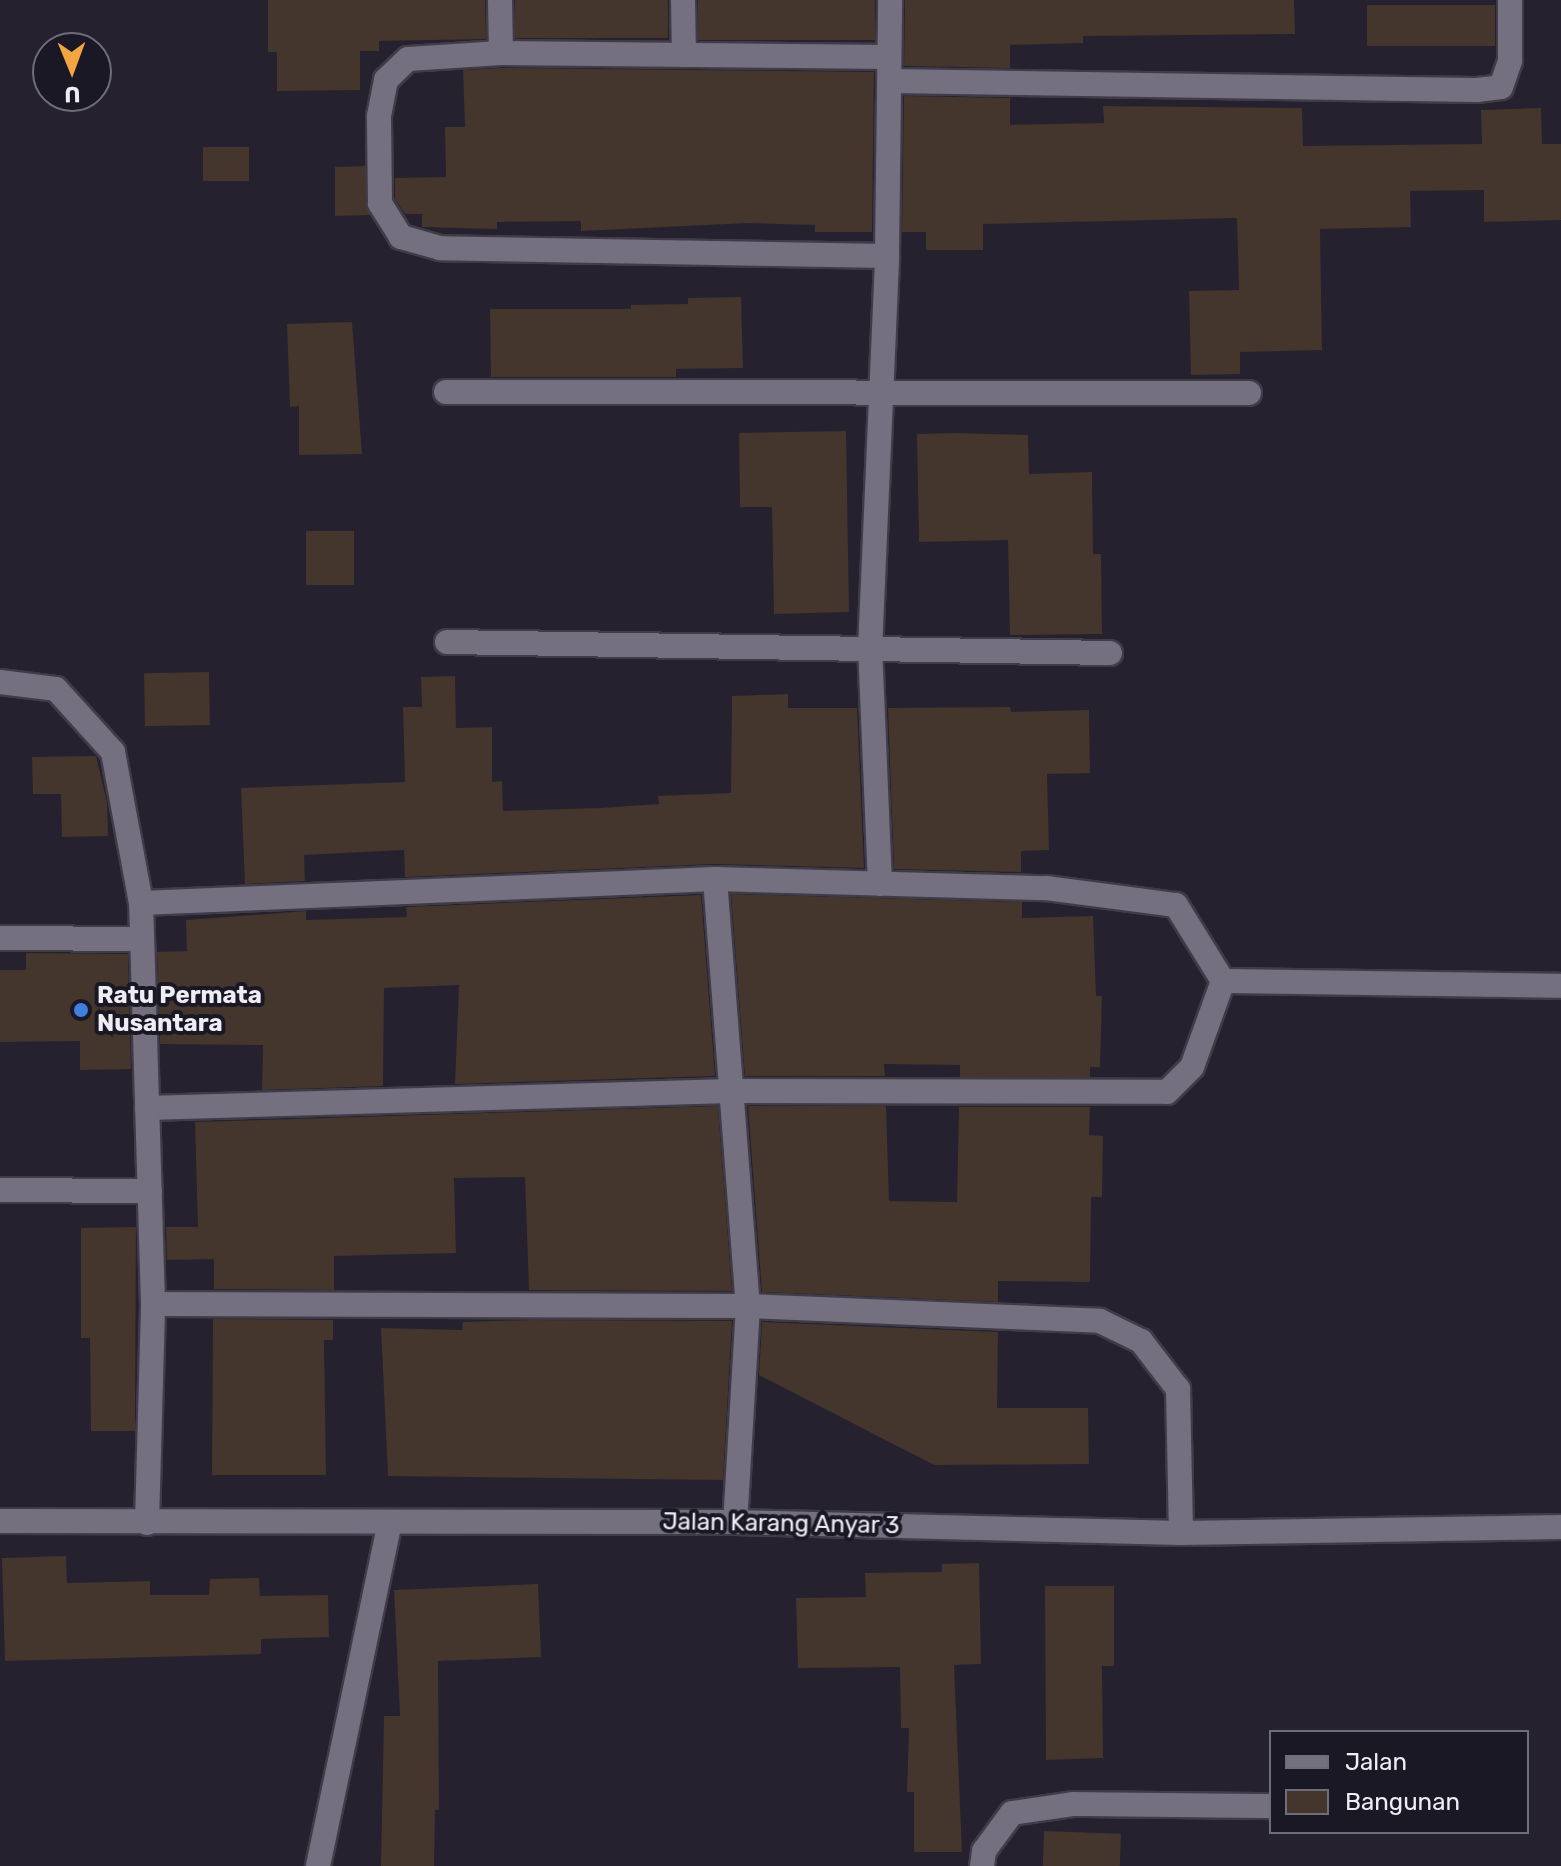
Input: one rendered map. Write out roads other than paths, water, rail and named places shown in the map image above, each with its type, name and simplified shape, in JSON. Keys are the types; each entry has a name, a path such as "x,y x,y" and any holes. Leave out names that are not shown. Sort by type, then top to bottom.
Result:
{"street":[{"path":"500,0 501,53"},
{"path":"683,0 684,55"},
{"path":"880,884 870,650 887,256 890,0"},
{"path":"887,256 440,248 401,237 380,203 379,116 386,80 408,59 501,53 684,55 890,69 1477,90 1501,87 1510,61 1510,0"},
{"path":"446,392 1249,393"},
{"path":"447,642 1110,653"},
{"path":"0,682 56,689 113,752 141,903 153,1304 147,1523"},
{"path":"715,879 748,1306 735,1522"},
{"path":"141,903 715,879 1046,888 1176,905 1223,981"},
{"path":"0,938 142,939"},
{"path":"147,1108 731,1091 1167,1092 1192,1067 1223,981"},
{"path":"1223,981 1561,986"},
{"path":"0,1190 150,1191"},
{"path":"153,1304 748,1306 1100,1321 1141,1341 1178,1389 1181,1533"},
{"name":"Jalan Karang Anyar 3","path":"0,1521 735,1522 1181,1533 1561,1527"},
{"path":"318,1866 390,1522"},
{"path":"982,1866 984,1851 1012,1813 1074,1804 1269,1806"}],"place":[{"name":"Ratu Permata Nusantara","path":"81,1010"}]}
